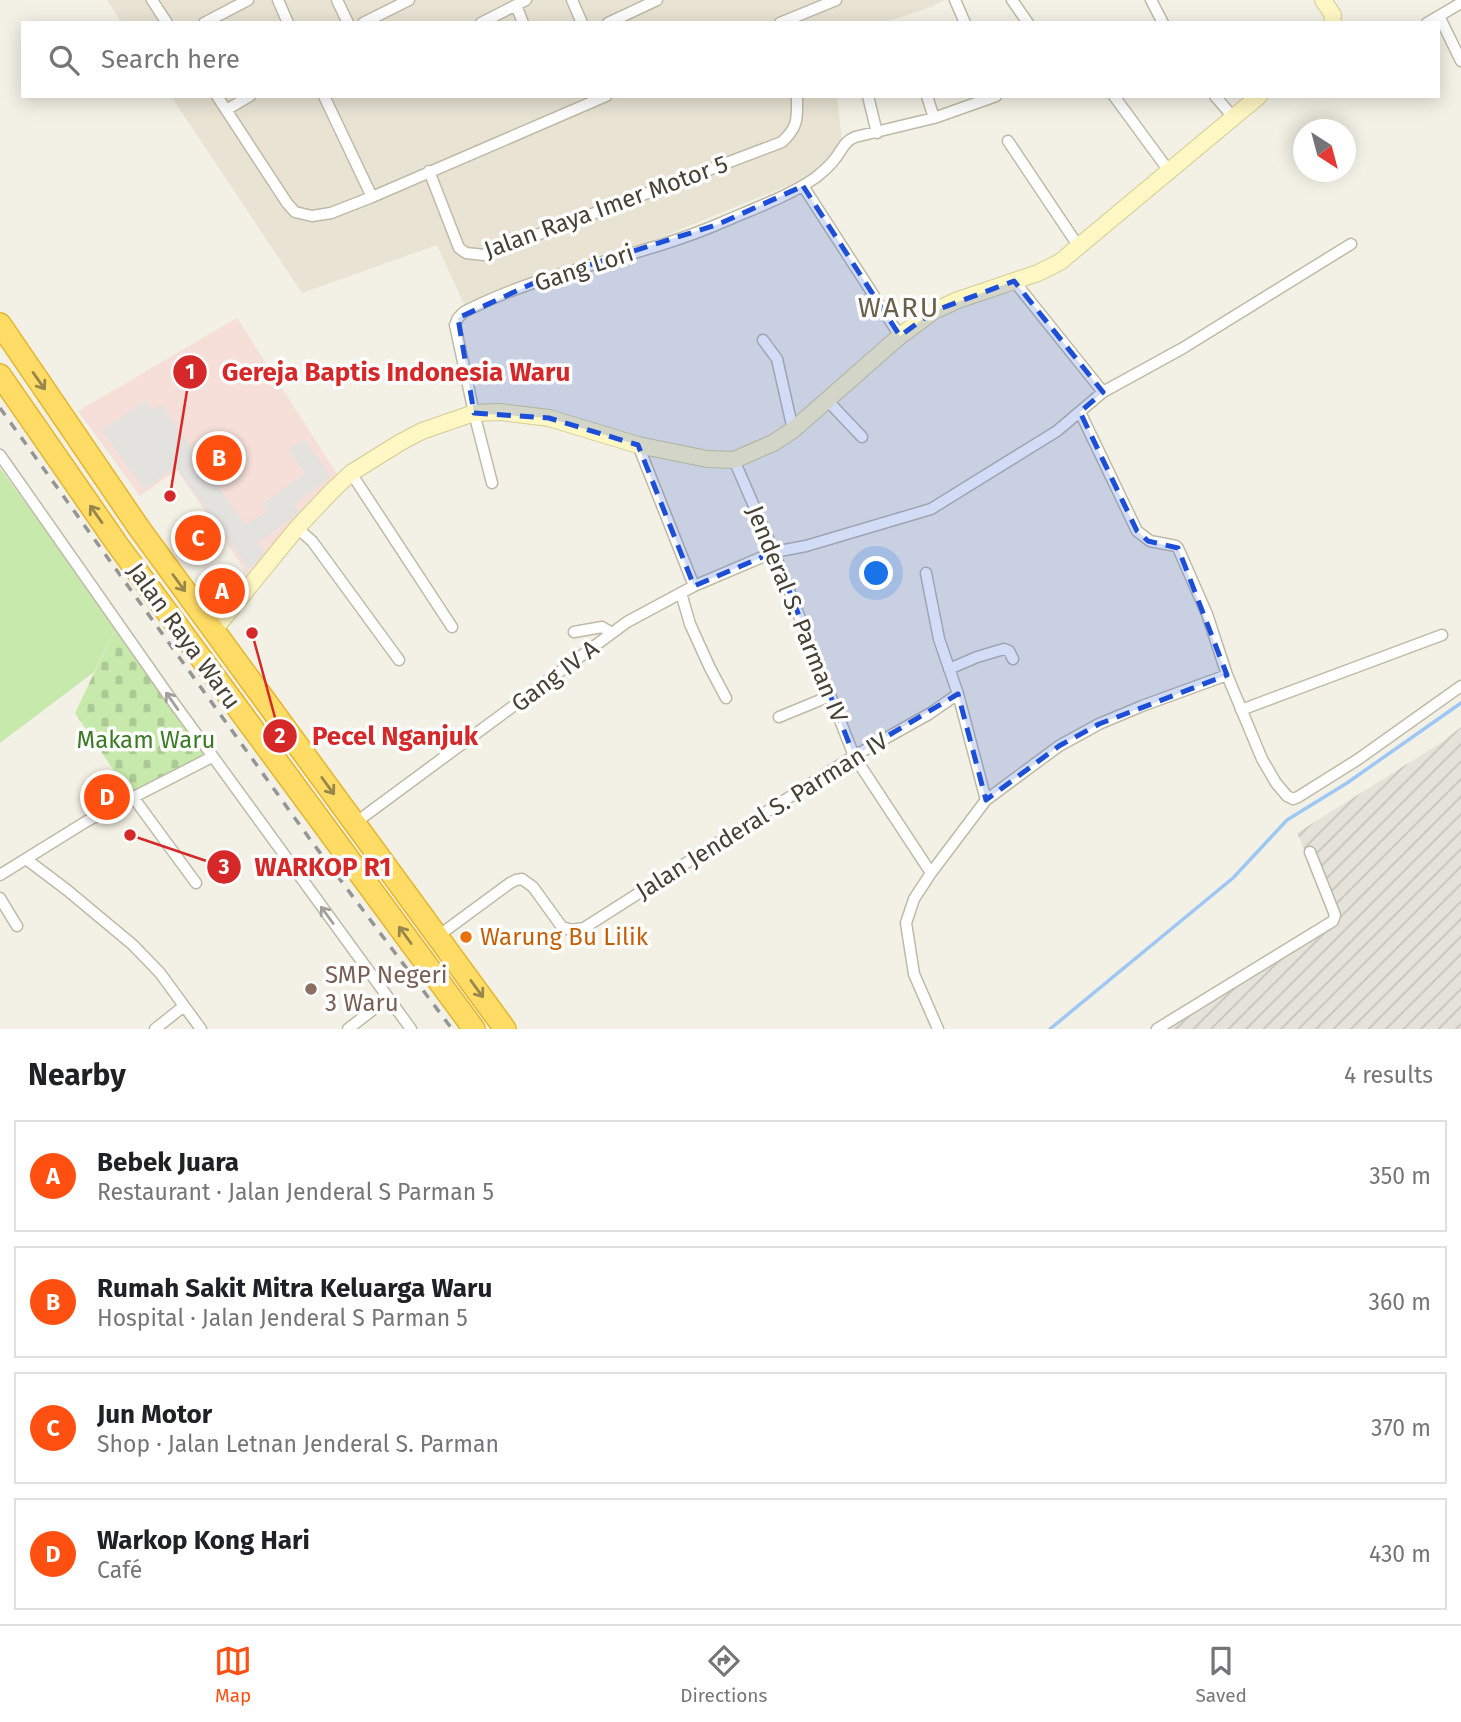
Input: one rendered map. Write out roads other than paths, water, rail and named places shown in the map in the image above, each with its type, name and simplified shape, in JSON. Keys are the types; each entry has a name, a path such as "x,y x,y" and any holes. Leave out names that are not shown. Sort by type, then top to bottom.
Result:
{"highway":[{"path":"0,324 139,527 505,1029"},
{"name":"Jalan Raya Waru","path":"0,374 117,544 474,1029"},
{"path":"117,544 127,543 135,537 139,527"}],"street":[{"path":"152,0 166,21"},
{"path":"208,21 248,0"},
{"path":"278,0 287,21"},
{"path":"337,0 347,21"},
{"path":"367,21 409,0"},
{"path":"572,0 581,21"},
{"path":"612,21 657,0"},
{"path":"794,20 836,0"},
{"path":"955,0 964,21"},
{"path":"1012,0 1027,21"},
{"path":"1151,0 1162,21"},
{"path":"1323,0 1334,20"},
{"path":"485,21 521,3 523,21"},
{"path":"1430,21 1461,3"},
{"path":"1439,16 1461,61"},
{"path":"218,98 287,203 295,212 312,216 331,213 372,197 601,98"},
{"path":"226,110 247,98"},
{"path":"325,98 372,197"},
{"name":"Jalan Raya Imer Motor 5","path":"429,171 459,248 466,253 484,255 782,142 793,131 797,119 797,98"},
{"path":"868,98 877,133"},
{"path":"928,98 934,118"},
{"name":"Gang Lori","path":"492,483 455,325 464,312 538,281 719,224 803,186 828,167 849,140 855,137 934,118 990,98"},
{"path":"1115,98 1169,171"},
{"path":"1217,98 1233,117"},
{"path":"214,630 297,528 351,473 422,431 474,413 500,412 549,418 638,445 707,459 734,460 773,443 793,430 900,336 934,312 958,300 1038,273 1060,262 1257,98"},
{"path":"1008,141 1079,247"},
{"path":"803,186 900,336"},
{"name":"Gang IV A","path":"355,823 627,622 694,586 774,552 806,546 931,509 1046,438 1103,392 1183,348 1351,244"},
{"path":"1014,281 1103,392"},
{"path":"763,340 777,359 793,430"},
{"path":"827,400 862,437"},
{"path":"1080,412 1137,531 1150,541 1178,548 1207,614 1227,675 1262,759 1287,796 1293,799 1298,797 1357,760 1461,686"},
{"path":"638,445 694,586"},
{"path":"0,455 212,757 411,1029"},
{"name":"Jenderal S. Parman IV","path":"734,460 774,552 854,757 931,873"},
{"path":"351,473 452,627"},
{"path":"297,528 312,541 399,660"},
{"path":"926,573 939,639 958,694 986,800"},
{"path":"681,593 691,624 726,698"},
{"path":"574,632 602,627 612,633"},
{"path":"1241,710 1442,635"},
{"path":"949,669 1004,649 1009,651 1013,659"},
{"path":"938,1029 914,974 906,923 914,899 986,800 1059,746 1099,724 1227,675"},
{"name":"Jalan Jenderal S. Parman IV","path":"438,936 510,883 522,879 533,887 562,927 571,930 584,928 958,694"},
{"path":"779,717 830,696"},
{"path":"0,875 87,821 212,757"},
{"path":"133,797 196,883"},
{"path":"1157,1029 1333,921 1335,915 1310,852"},
{"path":"26,859 133,945 160,973 201,1029"},
{"path":"0,898 17,926"},
{"path":"348,1029 388,998"},
{"path":"155,1029 184,1006"}],"waterway":[{"path":"1050,1029 1233,878 1287,820 1347,783 1461,703"}],"railway":[{"path":"0,408 312,842 452,1029"}],"place":[{"name":"Rumah Sakit Mitra Keluarga Waru","path":"219,458"},
{"name":"Gereja Baptis Indonesia Waru","path":"170,496"},
{"name":"Jun Motor","path":"198,538"},
{"name":"Bebek Juara","path":"222,591"},
{"name":"Pecel Nganjuk","path":"252,633"},
{"name":"Warkop Kong Hari","path":"107,797"},
{"name":"WARKOP R1","path":"130,835"},
{"name":"Warung Bu Lilik","path":"466,937"},
{"name":"SMP Negeri 3 Waru","path":"311,989"}],"district":[{"name":"WARU","path":"899,307"}],"park label":[{"name":"Makam Waru","path":"146,740"}]}
